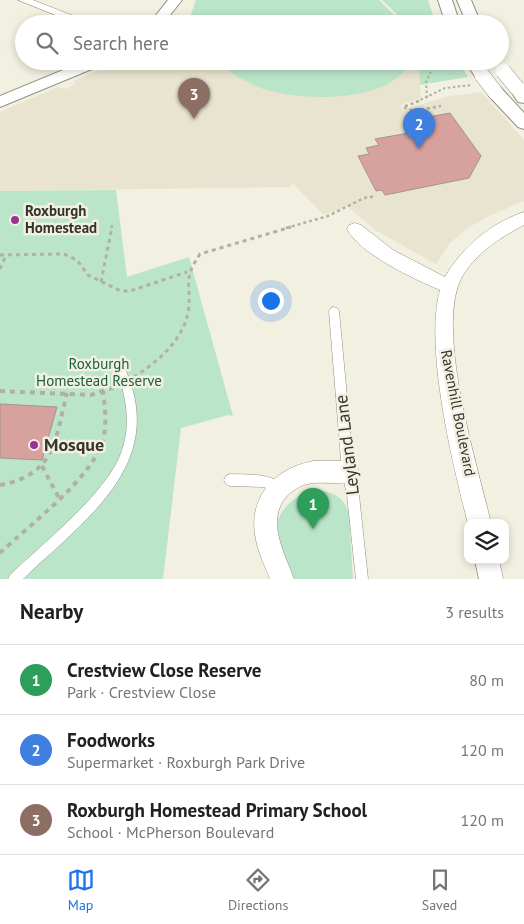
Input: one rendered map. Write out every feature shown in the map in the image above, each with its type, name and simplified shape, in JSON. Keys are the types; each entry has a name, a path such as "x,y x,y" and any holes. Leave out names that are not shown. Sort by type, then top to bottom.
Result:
{"street":[{"path":"23,0 64,15"},
{"path":"163,15 175,0"},
{"path":"445,0 450,15"},
{"path":"464,0 470,15"},
{"path":"0,102 77,70"},
{"path":"476,70 479,79 524,123"},
{"path":"502,70 520,93"},
{"name":"Ravenhill Boulevard","path":"478,519 446,362 442,320 449,286 472,250 501,229 524,218"},
{"path":"355,229 376,249 399,264 449,286"},
{"path":"282,579 269,546 265,526 267,508 277,488 290,478 307,472 348,472"},
{"path":"488,564 491,579"}],"lane":[{"name":"Leyland Lane","path":"334,311 348,472 353,495 362,579"},
{"path":"14,579 91,504 123,463 134,414 131,394 124,378"},
{"path":"230,480 265,481 277,488"}],"path":[{"path":"427,98 426,82 432,70"},
{"path":"441,106 414,111 403,107 427,98 445,88 479,79"},
{"path":"0,391 91,394 103,391 124,378 146,370 174,340 187,316 186,281 188,272 200,254 328,216 364,198 376,196"},
{"path":"101,282 109,232 114,223"},
{"path":"0,255 64,254 76,260 88,275 121,291 130,291 188,272"},
{"path":"0,269 6,255"},
{"path":"0,553 82,477 96,458 105,435 107,421 103,391"},
{"path":"0,485 23,478 42,466 49,454 67,393"},
{"path":"42,466 59,498"}],"shaded area":[{"path":"419,70 421,98 400,105 403,110 445,97 481,92 524,140 524,201 487,217 466,229 449,244 436,264 375,230 347,206 324,215 292,183 291,187 0,191 0,112 58,87 67,89 75,84 74,81 97,71"}],"green space":[{"path":"196,0 379,0 394,15 191,15"},
{"path":"382,0 428,0 433,15 398,15"},
{"path":"229,70 404,70 384,86 364,93 318,97 275,92 258,87"},
{"path":"419,70 464,70 468,77 420,85"},
{"name":"Roxburgh Homestead Reserve","path":"116,190 127,277 189,257 233,416 228,415 181,428 163,579 0,579 0,191"},
{"path":"311,490 325,491 335,495 340,498 346,507 349,514 353,579 291,579 277,543 277,521 290,502"}],"building":[{"path":"450,113 481,156 469,178 385,195 382,190 376,191 358,156 369,154 366,148 379,145 375,139 426,130 418,119"},
{"path":"0,404 57,407 42,460 0,458"}],"place":[{"name":"Roxburgh Homestead Primary School","path":"194,119"},
{"name":"Foodworks","path":"419,149"},
{"name":"Roxburgh Homestead","path":"15,220"},
{"name":"Mosque","path":"34,445"},
{"name":"Crestview Close Reserve","path":"313,529"}]}
